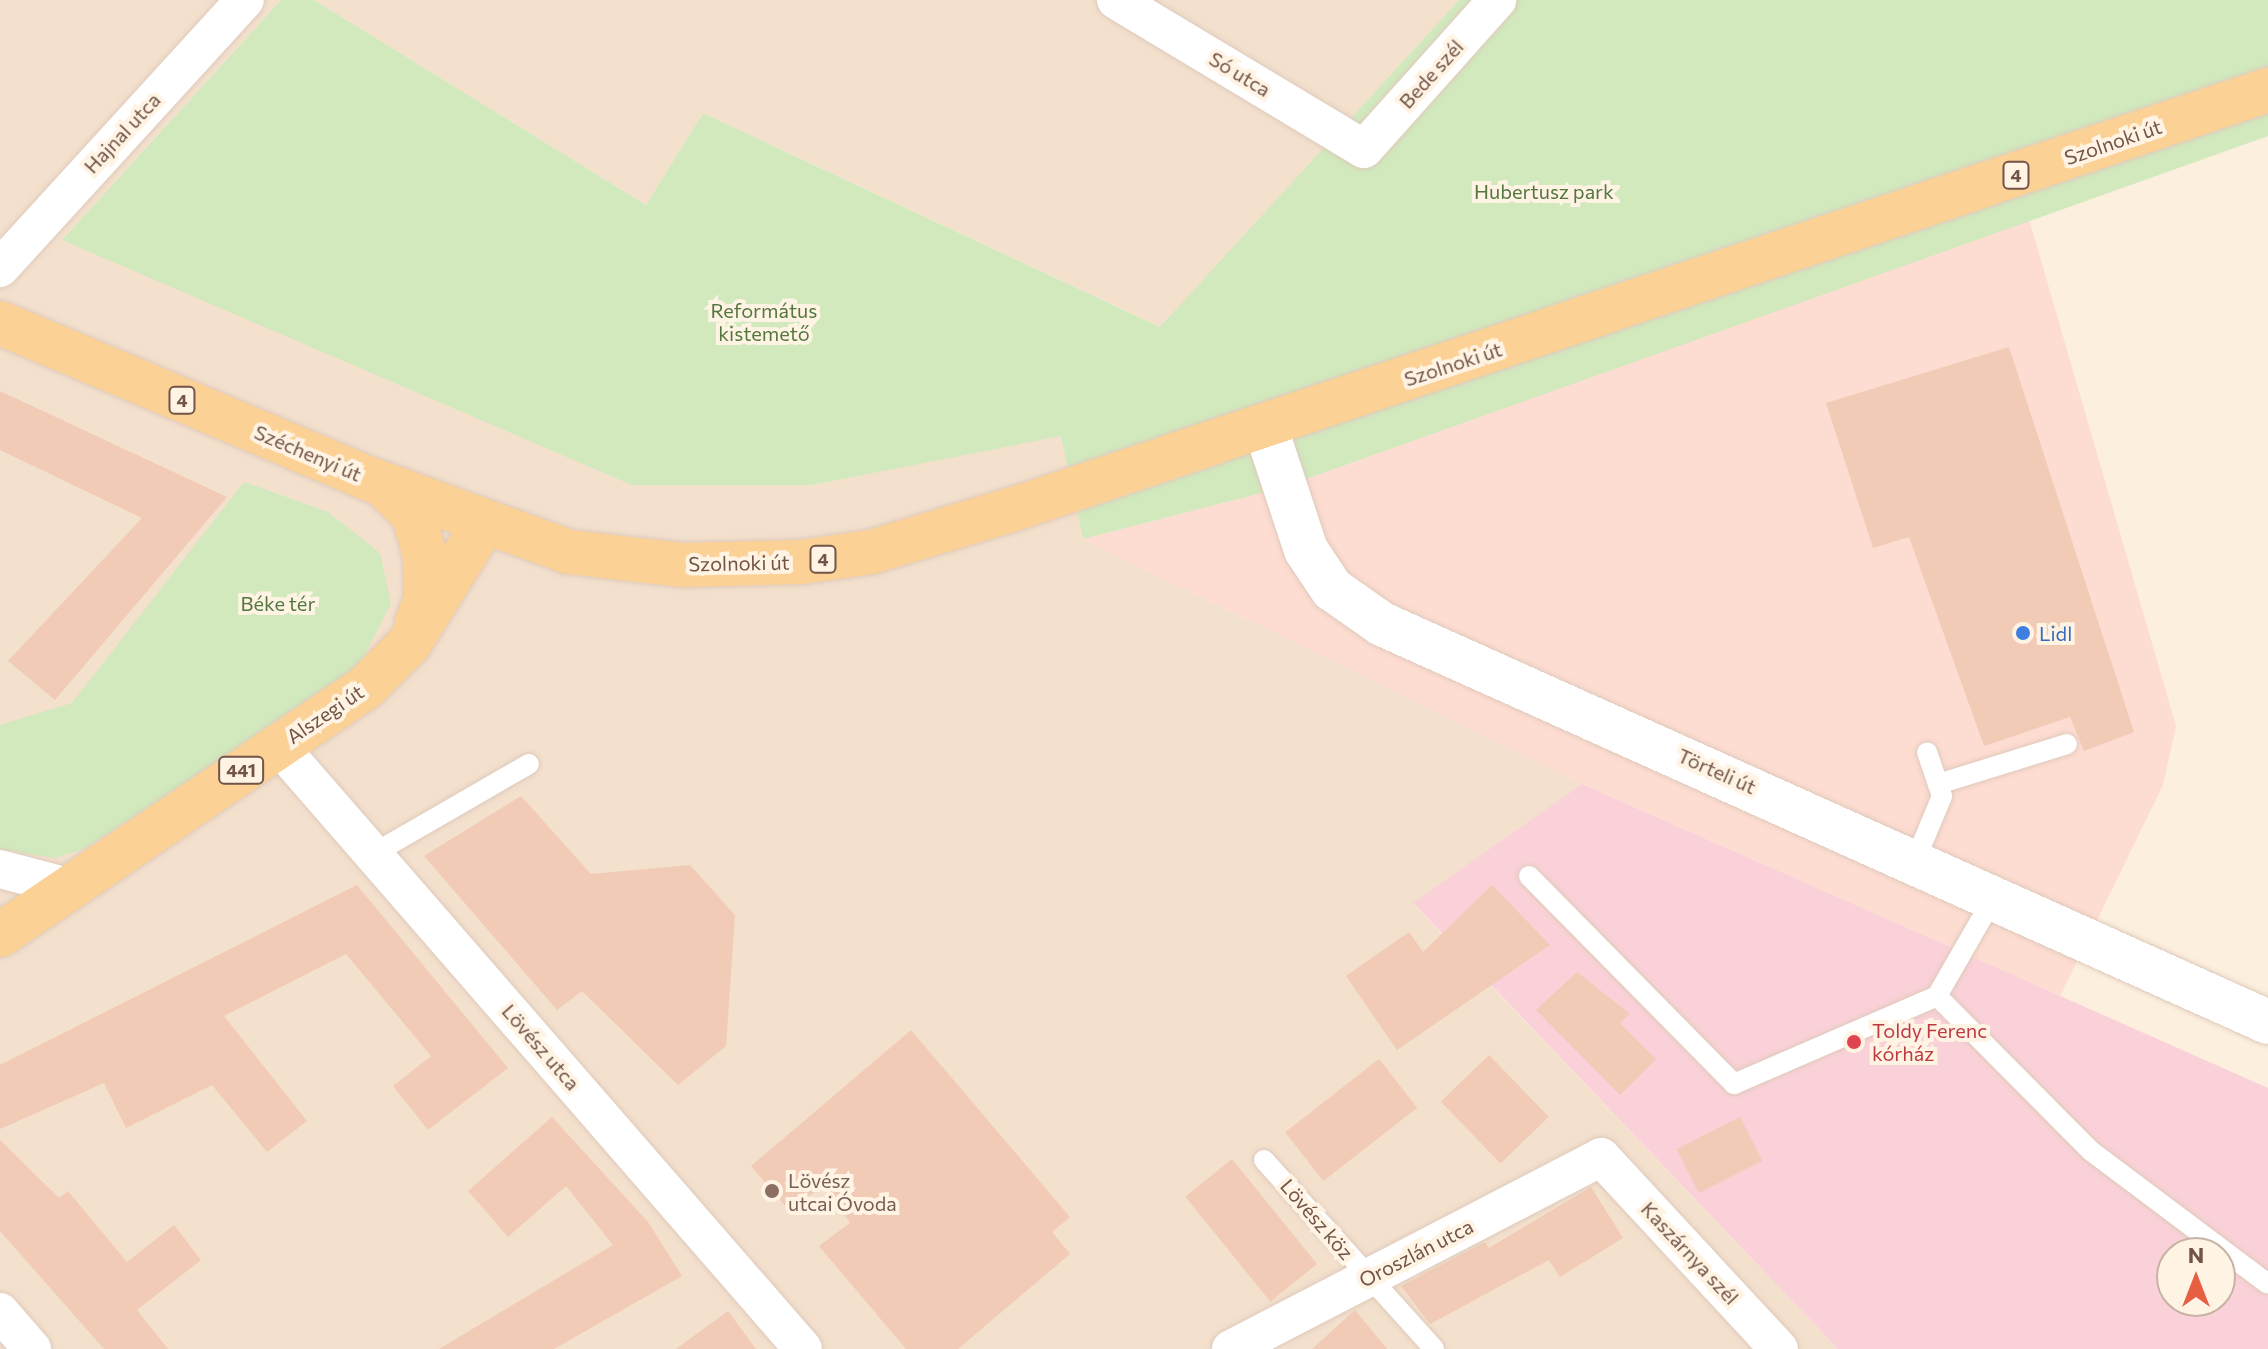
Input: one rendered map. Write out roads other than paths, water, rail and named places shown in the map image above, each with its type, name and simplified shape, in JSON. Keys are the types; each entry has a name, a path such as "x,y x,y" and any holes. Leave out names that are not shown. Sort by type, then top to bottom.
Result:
{"main road":[{"name":"Szolnoki út","path":"624,559 750,566 871,552 1265,426 2268,90"},
{"name":"Széchenyi út","path":"0,323 483,525 624,559"},
{"name":"Törteli út","path":"1265,426 1306,550 1332,589 1382,624 2268,1022"},
{"name":"441","path":"364,477 403,497 425,556 426,599 409,644"},
{"name":"Alszegi út","path":"0,935 64,886 364,689 409,644 483,525"}],"street":[{"name":"Hajnal utca","path":"0,268 245,0"},
{"name":"Só utca","path":"1116,0 1364,149"},
{"name":"Bede szél","path":"1364,149 1497,0"},
{"name":"Lövész utca","path":"278,745 803,1349"},
{"path":"0,869 64,886"},
{"name":"Oroszlán utca","path":"1231,1349 1601,1157"},
{"name":"Kaszárnya szél","path":"1601,1157 1779,1349"},
{"path":"0,1312 32,1349"}],"lane":[{"path":"1938,784 2067,744"},
{"path":"1915,861 1942,796 1927,752"},
{"path":"373,854 529,764"},
{"path":"1529,876 1734,1084 1937,996 1994,897"},
{"path":"1937,996 2091,1151 2268,1284"},
{"name":"Lövész köz","path":"1264,1160 1434,1349"}],"place":[{"name":"Lidl","path":"2023,633"},
{"name":"Toldy Ferenc kórház","path":"1854,1042"},
{"name":"Lövész utcai Óvoda","path":"772,1191"}],"park label":[{"name":"Hubertusz park","path":"1544,191"},
{"name":"Református kistemető","path":"764,322"},
{"name":"Béke tér","path":"278,603"}]}
